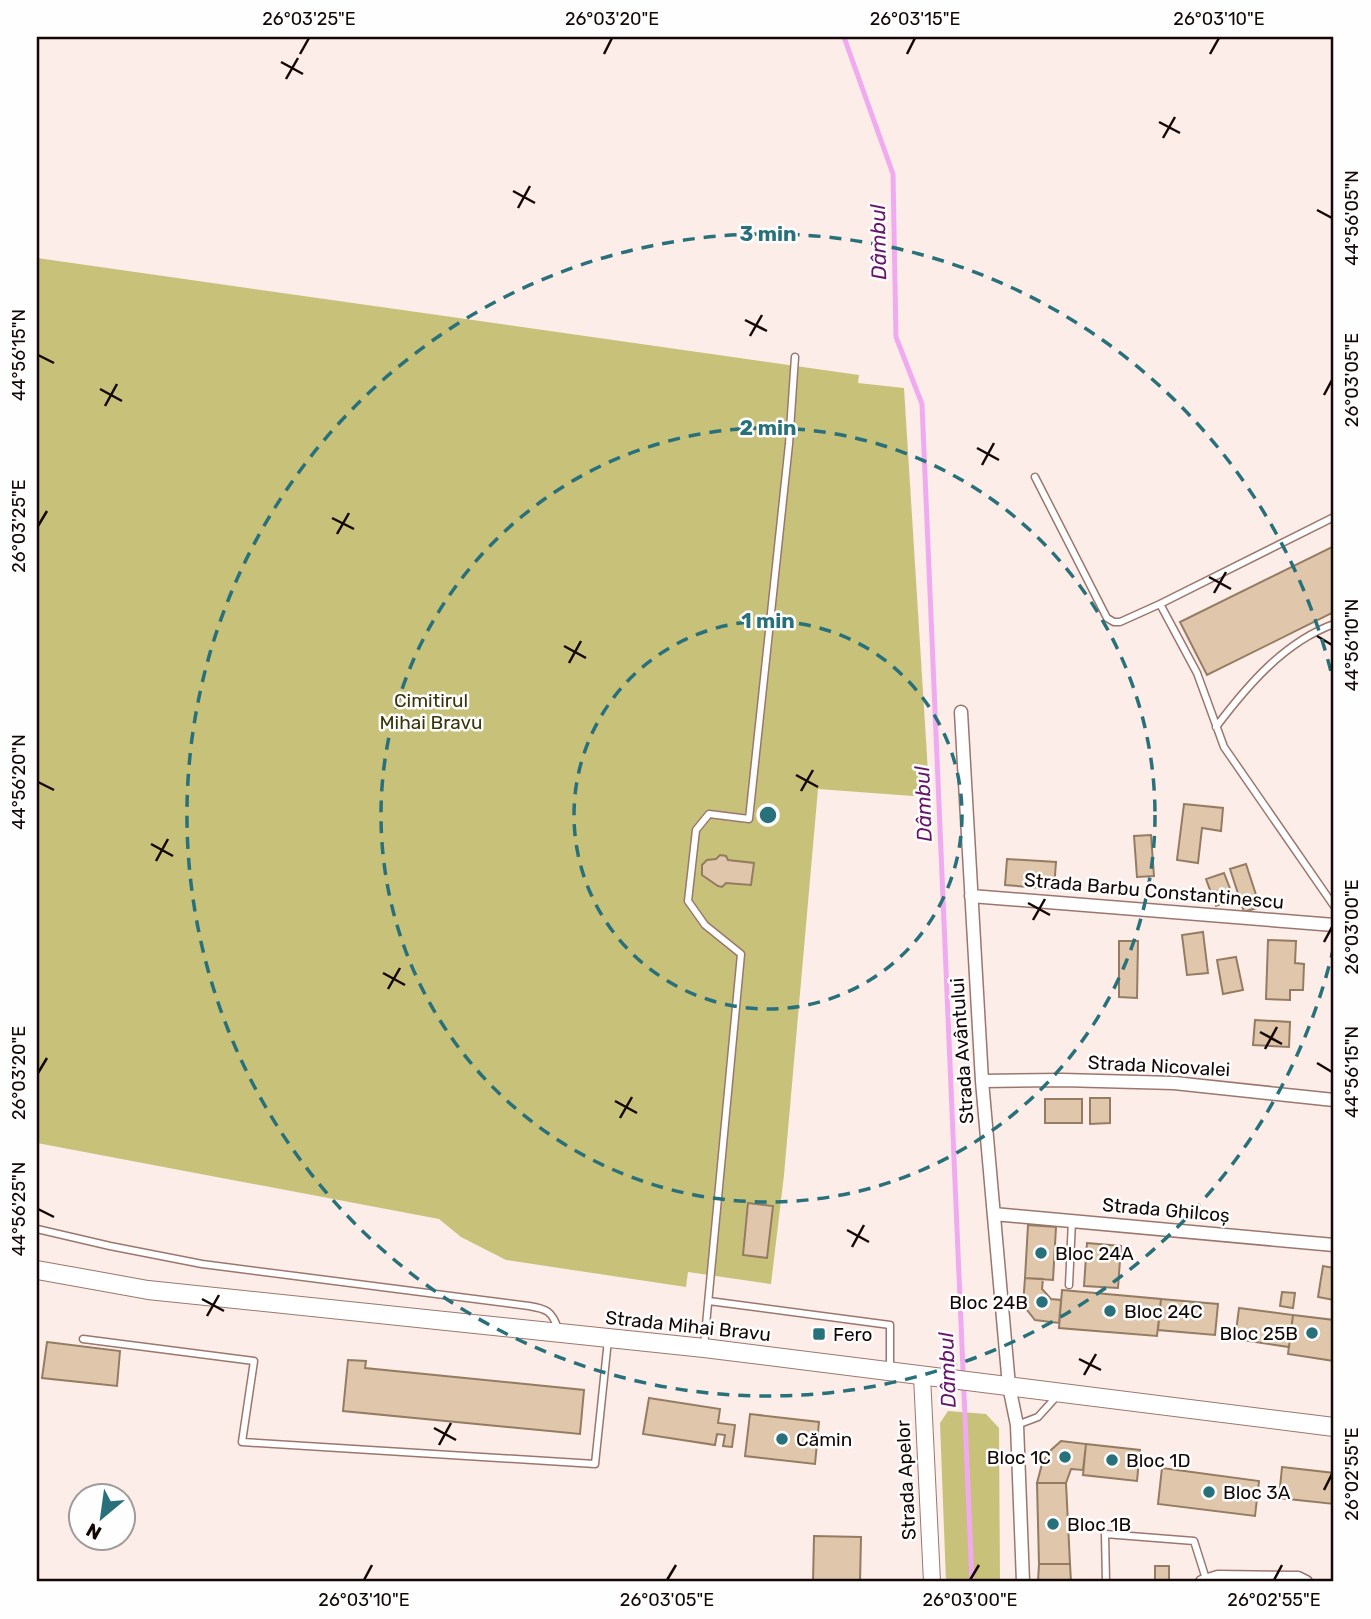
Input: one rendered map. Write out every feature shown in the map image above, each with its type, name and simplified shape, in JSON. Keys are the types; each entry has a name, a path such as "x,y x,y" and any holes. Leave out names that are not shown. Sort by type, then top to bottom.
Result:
{"main road":[{"name":"Strada Mihai Bravu","path":"37,1270 148,1290 704,1348 1334,1427"}],"street":[{"name":"Strada Avântului","path":"961,712 982,1082 994,1214 1000,1385 1017,1425 1023,1582"},
{"name":"Strada Barbu Constantinescu","path":"971,896 1334,925"},
{"name":"Strada Nicovalei","path":"982,1082 1062,1080 1174,1083 1334,1100"},
{"name":"Strada Ghilcoș","path":"994,1214 1334,1245"},
{"name":"Strada Apelor","path":"922,1376 932,1582"},
{"path":"1204,1581 1218,1577 1261,1577 1298,1578 1306,1582"}],"lane":[{"path":"704,1348 741,954 705,925 688,901 696,830 709,814 749,818 789,444 795,357"},
{"path":"1035,477 1107,618 1114,622 1120,622 1160,604 1334,517"},
{"path":"1160,604 1197,673 1224,747 1334,906"},
{"path":"1216,727 1245,689 1279,657 1324,627 1334,624"},
{"path":"1069,1285 1072,1221"},
{"path":"37,1229 202,1264 546,1309 553,1314 559,1333"},
{"path":"709,1301 890,1325 890,1372"},
{"path":"83,1339 254,1361 242,1442 595,1464 608,1339"},
{"path":"1017,1425 1038,1416 1060,1392"},
{"path":"1106,1582 1105,1534 1194,1541 1204,1581"}],"green space":[{"name":"Cimitirul Mihai Bravu","path":"37,258 859,375 858,383 904,388 929,788 913,796 818,789 784,1175 771,1284 688,1272 686,1287 506,1260 461,1237 439,1219 37,1143"},
{"path":"948,1411 986,1414 999,1428 1000,1582 946,1582 940,1423"}],"building":[{"path":"1334,546 1334,612 1207,675 1180,622"},
{"path":"1184,804 1223,808 1221,831 1202,828 1198,863 1177,860"},
{"path":"1151,835 1154,876 1137,877 1134,836"},
{"path":"720,855 726,856 728,860 754,863 751,885 726,883 722,887 702,875 702,865"},
{"path":"1007,859 1056,862 1054,889 1005,885"},
{"path":"1246,864 1260,907 1244,912 1230,869"},
{"path":"1224,873 1234,899 1216,906 1206,879"},
{"path":"1203,932 1208,973 1187,975 1182,935"},
{"path":"1268,940 1296,941 1295,963 1304,964 1303,990 1290,990 1290,1000 1266,999"},
{"path":"1119,941 1138,941 1137,998 1119,997"},
{"path":"1236,957 1243,990 1223,994 1217,960"},
{"path":"1255,1020 1290,1022 1289,1047 1253,1045"},
{"path":"1090,1098 1110,1098 1110,1123 1090,1124"},
{"path":"1045,1099 1082,1099 1082,1123 1045,1123"},
{"path":"748,1203 773,1206 767,1258 743,1255"},
{"name":"Bloc 24A","path":"1028,1225 1056,1227 1053,1280 1025,1278"},
{"path":"1087,1243 1121,1246 1118,1288 1084,1286"},
{"path":"1323,1266 1334,1268 1334,1300 1318,1297"},
{"name":"Bloc 24B","path":"1025,1278 1043,1279 1042,1289 1051,1299 1061,1300 1059,1323 1035,1320 1023,1305"},
{"name":"Bloc 24C","path":"1062,1290 1161,1299 1157,1336 1059,1328"},
{"path":"1282,1292 1295,1293 1293,1308 1280,1306"},
{"path":"1161,1299 1218,1304 1215,1335 1158,1330"},
{"path":"1239,1308 1293,1315 1289,1347 1235,1339"},
{"name":"Bloc 25B","path":"1293,1315 1334,1320 1334,1361 1288,1354"},
{"path":"47,1342 120,1351 117,1386 42,1378"},
{"path":"348,1360 366,1361 365,1368 584,1390 580,1434 343,1411"},
{"path":"649,1398 720,1409 718,1423 735,1425 732,1447 723,1446 725,1435 717,1434 715,1445 643,1434"},
{"name":"Cămin","path":"750,1414 819,1422 815,1464 745,1456"},
{"name":"Bloc 1C","path":"1061,1441 1086,1444 1083,1470 1071,1469 1066,1483 1037,1483 1042,1464 1050,1451"},
{"name":"Bloc 1D","path":"1086,1444 1140,1450 1137,1481 1083,1475"},
{"path":"1282,1467 1334,1473 1334,1504 1279,1498"},
{"name":"Bloc 3A","path":"1162,1468 1259,1481 1255,1516 1158,1504"},
{"name":"Bloc 1B","path":"1037,1483 1066,1483 1070,1564 1039,1564"},
{"path":"814,1536 861,1537 860,1582 813,1582"},
{"path":"1039,1564 1070,1564 1071,1582 1038,1582"},
{"path":"1155,1566 1169,1566 1169,1582 1155,1582"}],"waterway":[{"name":"Dâmbul","path":"844,37 893,174 896,337 922,404 972,1582"}],"place":[{"name":"Bloc 24A","path":"1041,1253"},
{"name":"Bloc 24B","path":"1042,1302"},
{"name":"Bloc 24C","path":"1110,1311"},
{"name":"Bloc 25B","path":"1312,1333"},
{"name":"Fero","path":"819,1334"},
{"name":"Cămin","path":"782,1439"},
{"name":"Bloc 1C","path":"1065,1457"},
{"name":"Bloc 1D","path":"1112,1460"},
{"name":"Bloc 3A","path":"1209,1492"},
{"name":"Bloc 1B","path":"1053,1524"}]}
